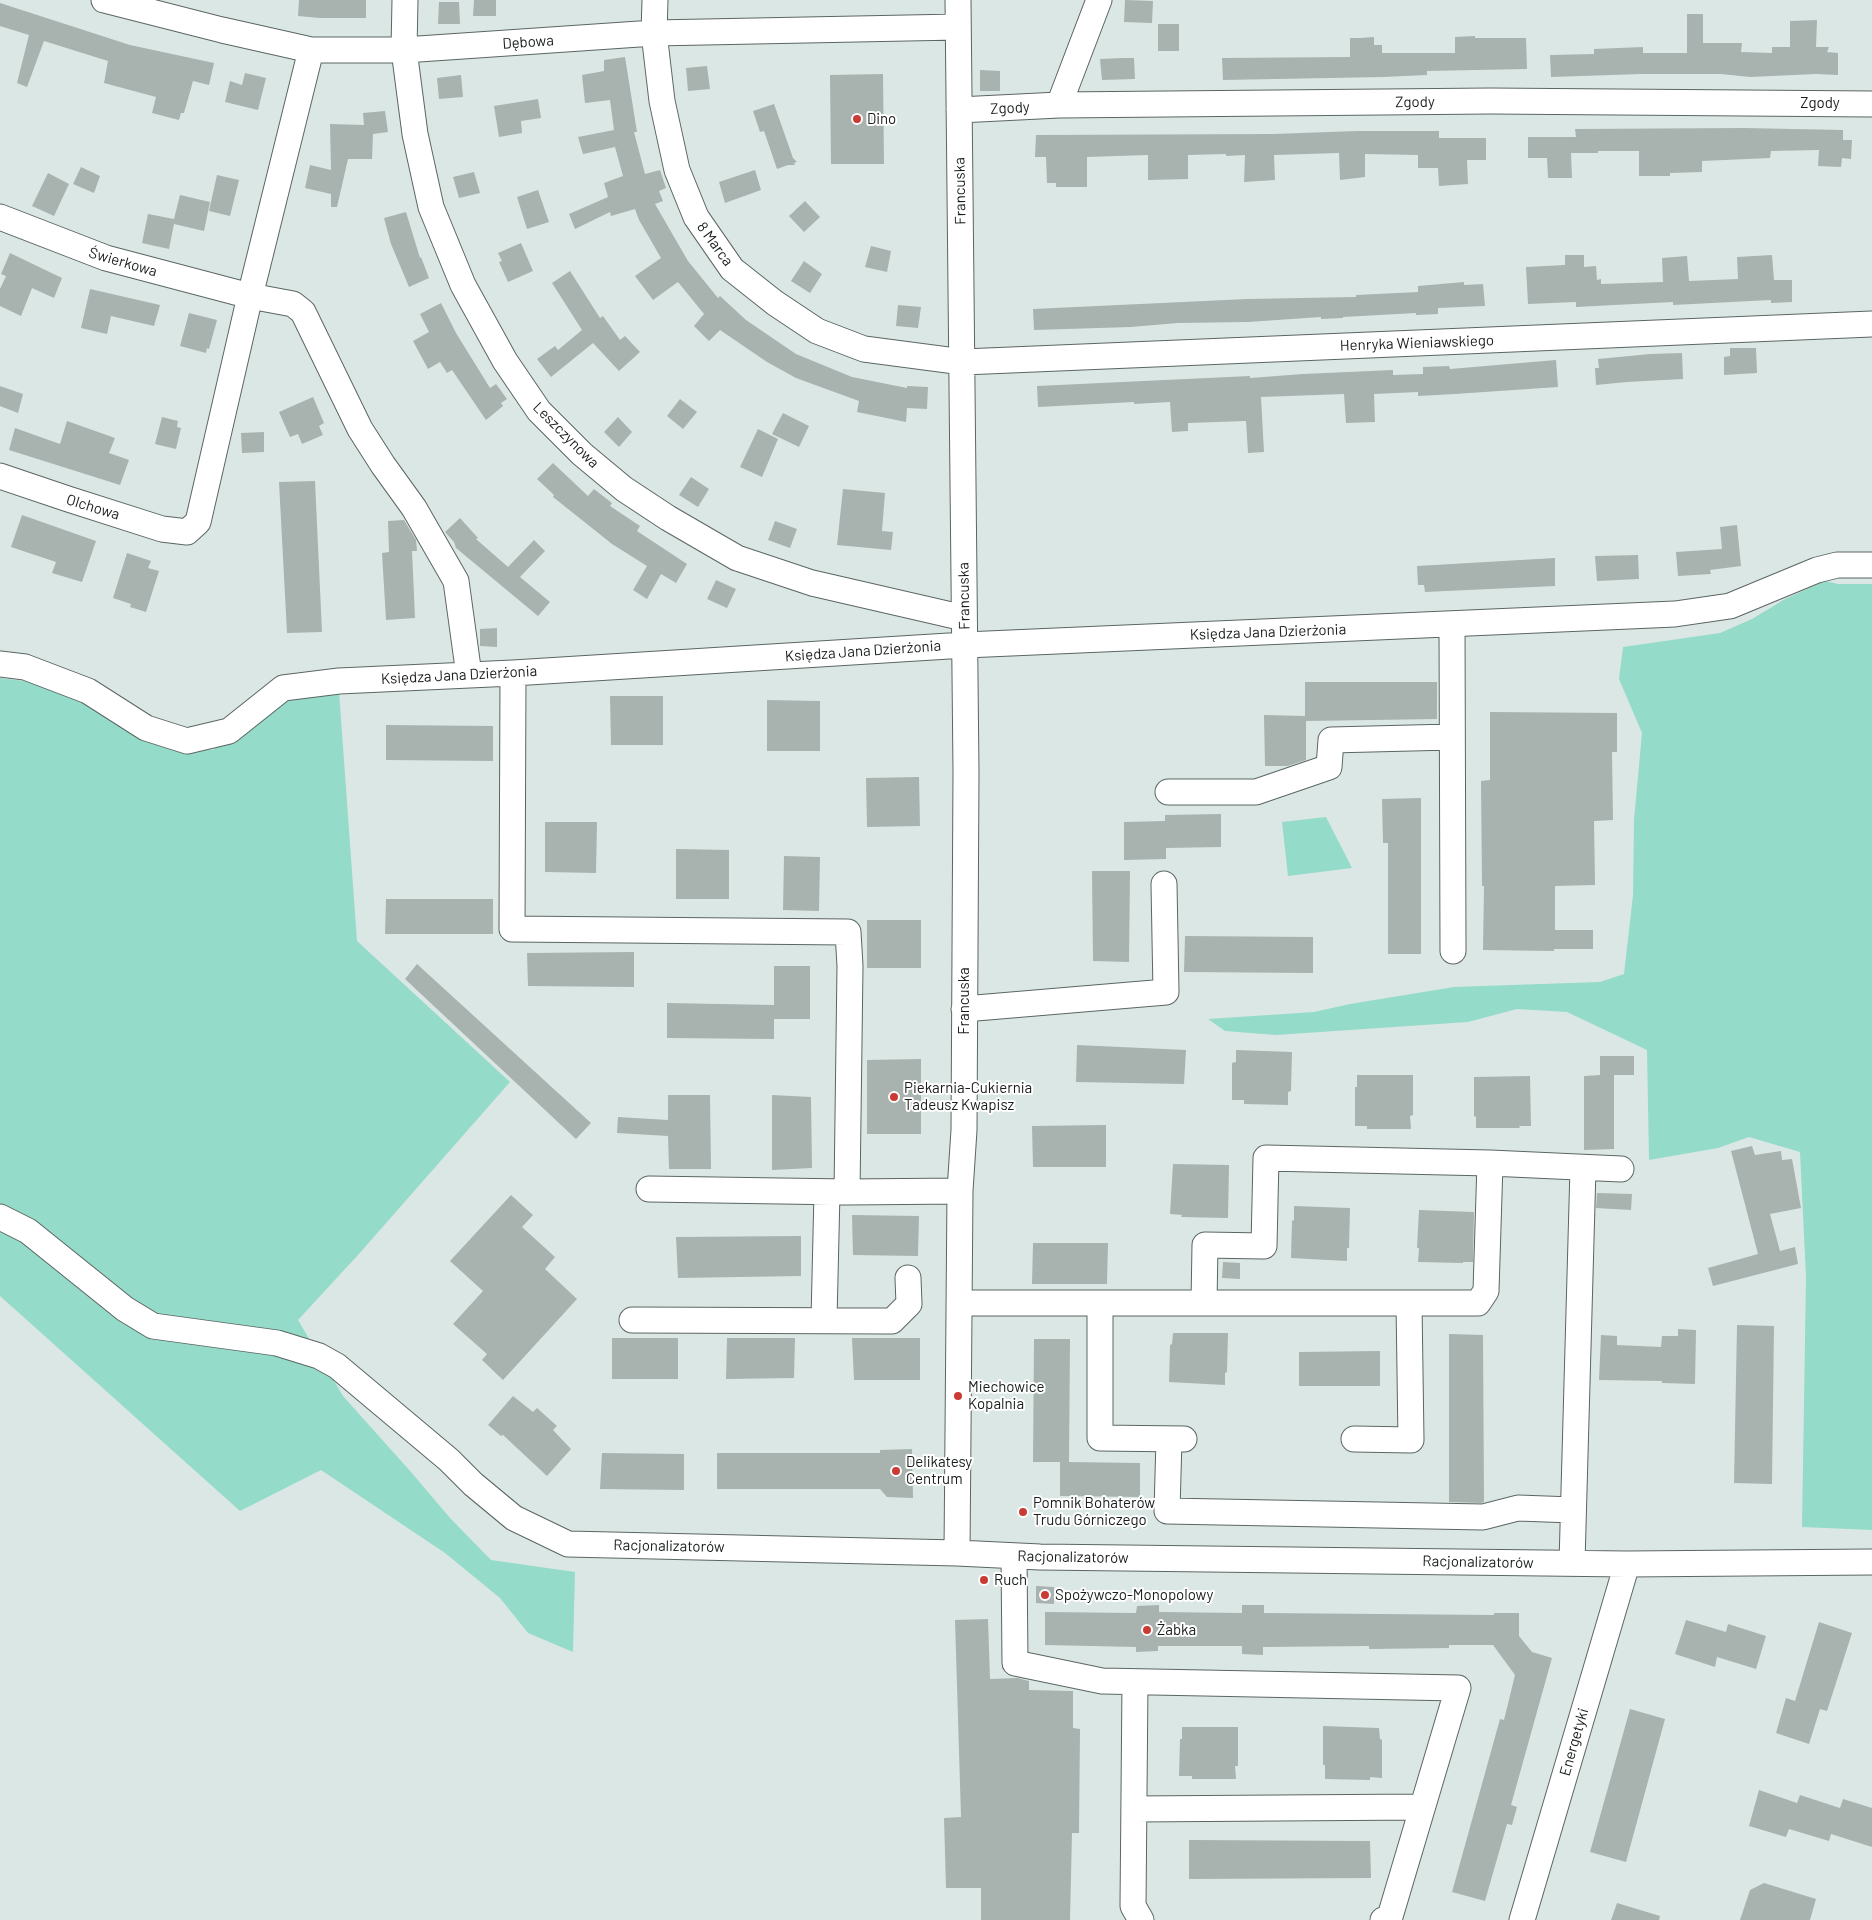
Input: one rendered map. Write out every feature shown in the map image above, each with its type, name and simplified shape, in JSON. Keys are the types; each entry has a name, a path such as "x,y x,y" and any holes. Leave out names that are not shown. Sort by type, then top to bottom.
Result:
{"street":[{"name":"Dębowa","path":"104,0 213,28 311,50 404,50 654,33 958,27"},
{"name":"Leszczynowa","path":"405,0 404,50 415,134 431,207 463,285 505,362 539,411 582,454 624,489 668,518 737,558 812,584 964,618"},
{"name":"8 Marca","path":"655,0 654,33 662,101 677,170 696,217 732,269 775,303 817,331 864,348 963,362"},
{"name":"Francuska","path":"957,1553 960,1191 964,1130 965,645 958,0"},
{"path":"1059,105 1099,0"},
{"path":"250,296 311,50"},
{"name":"Zgody","path":"959,110 1059,105 1506,101 1872,104"},
{"name":"Świerkowa","path":"0,217 106,258 250,296 293,304 303,312 360,429 418,515 456,582 469,675"},
{"name":"Olchowa","path":"0,476 162,529 188,532 198,522 250,296"},
{"name":"Henryka Wieniawskiego","path":"963,362 1872,324"},
{"name":"Księdza Jana Dzierżonia","path":"0,664 25,667 88,691 146,728 187,741 229,731 283,688 339,681 513,673 965,645 1684,613 1730,606 1817,570 1837,565 1872,565"},
{"path":"1452,624 1453,951"},
{"path":"513,673 512,929 690,929 848,932 850,966 837,1192 824,1320"},
{"path":"1168,792 1256,792 1329,767 1331,740 1452,737"},
{"path":"964,1009 1166,992 1164,884"},
{"path":"1204,1303 1205,1245 1264,1246 1266,1158 1490,1162 1620,1169"},
{"path":"959,1303 1478,1303 1486,1291 1490,1162"},
{"path":"1572,1563 1583,1168"},
{"path":"649,1189 837,1192 960,1191"},
{"name":"Racjonalizatorów","path":"0,1217 28,1232 125,1308 153,1326 277,1343 319,1356 337,1366 449,1460 473,1484 514,1518 568,1544 1014,1556 1627,1564 1872,1562"},
{"path":"632,1320 892,1321 909,1304 908,1278"},
{"path":"1100,1303 1100,1438 1176,1439 1167,1512 1483,1517 1518,1508 1574,1510"},
{"path":"1354,1439 1411,1440 1410,1304"},
{"path":"1014,1556 1015,1663 1102,1681 1458,1688 1389,1920 1383,1920"},
{"name":"Energetyki","path":"1522,1920 1627,1564"},
{"path":"1135,1682 1133,1906 1141,1920"},
{"path":"1134,1809 1422,1807"}],"green space":[{"path":"1825,581 1838,584 1872,584 1872,1530 1802,1527 1806,1277 1800,1152 1749,1137 1718,1148 1649,1160 1647,1050 1567,1012 1517,1009 1468,1022 1276,1035 1225,1031 1208,1019 1314,1012 1350,1004 1454,987 1600,982 1624,974 1633,895 1634,820 1642,733 1619,679 1623,647 1720,633 1752,619 1785,599"},
{"path":"0,678 24,681 80,697 159,746 212,750 247,730 285,697 339,691 357,941 510,1082 358,1255 298,1320 343,1396 450,1518 491,1560 575,1572 573,1652 528,1633 500,1598 445,1553 321,1470 240,1511 0,1296"},
{"path":"1326,817 1352,868 1288,876 1282,822"}],"building":[{"path":"299,0 366,0 366,18 298,16"},
{"path":"474,0 496,0 496,16 473,16"},
{"path":"1125,0 1153,1 1152,23 1124,22"},
{"path":"439,2 459,2 460,24 438,24"},
{"path":"0,3 130,45 214,63 209,85 193,81 184,113 181,113 179,120 152,113 156,97 104,83 108,61 44,41 27,87 17,83 29,35 0,26"},
{"path":"1687,14 1703,14 1703,43 1742,43 1741,52 1772,53 1772,47 1790,47 1790,21 1817,20 1816,47 1829,47 1827,52 1838,53 1838,75 1750,77 1721,74 1641,74 1551,77 1550,55 1594,54 1594,49 1643,47 1643,53 1687,53"},
{"path":"1158,24 1179,24 1179,51 1158,51"},
{"path":"1475,36 1475,38 1526,38 1527,69 1427,71 1427,75 1383,77 1223,80 1222,58 1350,57 1350,38 1374,37 1374,45 1382,45 1382,53 1455,53 1455,37"},
{"path":"625,57 637,132 634,132 645,174 660,170 666,188 659,191 663,201 655,204 688,261 718,298 720,296 746,320 796,354 852,377 907,388 907,386 928,387 927,409 907,408 906,422 857,412 859,401 796,378 767,362 720,330 709,341 694,326 704,314 678,282 653,300 635,276 661,258 639,220 635,209 611,216 610,212 575,229 569,214 608,197 604,183 623,176 615,147 583,154 578,137 614,130 610,100 585,103 582,75 604,71 604,60"},
{"path":"1134,58 1135,79 1102,80 1100,59"},
{"path":"707,66 710,89 688,91 686,68"},
{"path":"980,70 1000,71 1000,91 980,91"},
{"path":"245,73 266,78 258,110 225,102 230,81 242,85"},
{"name":"Dino","path":"883,74 884,164 831,164 830,75"},
{"path":"461,75 463,97 439,99 437,78"},
{"path":"538,99 541,118 521,121 522,133 499,137 494,106"},
{"path":"774,104 793,158 797,162 794,163 795,165 788,165 777,169 764,131 760,132 753,111"},
{"path":"385,111 388,132 373,134 372,159 348,159 337,207 331,207 331,194 305,188 310,165 331,170 330,124 364,125 363,113"},
{"path":"1744,128 1843,130 1843,140 1852,140 1851,159 1842,158 1841,167 1818,166 1819,150 1771,151 1770,158 1702,161 1702,172 1670,173 1670,176 1639,176 1639,151 1598,151 1598,153 1571,153 1572,178 1548,178 1547,158 1528,158 1528,137 1576,137 1575,129"},
{"path":"1439,131 1439,138 1486,138 1486,160 1467,160 1468,184 1439,186 1438,168 1418,168 1418,155 1365,154 1365,177 1340,180 1339,153 1274,155 1275,180 1244,182 1245,155 1188,155 1188,179 1148,180 1148,155 1087,157 1087,187 1056,187 1056,183 1047,183 1046,157 1035,157 1036,135 1273,134"},
{"path":"81,167 100,176 94,193 73,184"},
{"path":"755,170 761,190 725,203 719,182"},
{"path":"474,172 480,193 459,198 453,177"},
{"path":"48,173 69,184 54,216 32,206"},
{"path":"217,175 239,180 230,216 209,211"},
{"path":"538,190 549,222 527,229 517,197"},
{"path":"180,195 210,202 204,231 174,224 169,249 142,243 148,214 174,219"},
{"path":"805,201 820,217 804,232 789,216"},
{"path":"406,212 420,258 429,278 409,287 391,244 384,218"},
{"path":"521,243 533,271 508,282 499,262 502,261 498,253"},
{"path":"871,246 891,251 887,272 865,267"},
{"path":"10,253 62,278 54,298 32,288 21,316 0,306 0,289 6,276 1,274"},
{"path":"1565,255 1584,255 1584,267 1596,266 1597,280 1601,279 1601,284 1663,282 1662,258 1687,256 1689,281 1738,279 1737,257 1772,255 1774,280 1792,280 1792,302 1771,303 1771,300 1673,305 1673,302 1576,307 1576,302 1528,304 1526,267 1565,265"},
{"path":"804,261 822,274 810,293 791,281"},
{"path":"570,271 600,318 603,316 620,340 625,336 640,352 619,371 593,343 551,377 537,359 555,346 558,350 582,330 552,283"},
{"path":"1464,282 1464,285 1483,284 1485,306 1438,308 1438,314 1416,315 1416,313 1321,319 1321,317 1248,322 1178,323 1131,327 1034,330 1033,309 1247,299 1356,297 1356,295 1418,292 1418,286"},
{"path":"90,289 160,305 154,326 111,316 107,334 81,328"},
{"path":"441,303 456,333 490,388 496,384 507,399 501,403 503,406 486,420 452,370 447,373 440,362 428,369 413,341 429,332 420,314"},
{"path":"898,305 921,307 918,328 896,326"},
{"path":"189,313 217,320 209,349 207,348 206,353 180,346"},
{"path":"1730,348 1756,348 1757,373 1724,375 1724,357 1730,356"},
{"path":"1682,353 1683,379 1596,385 1595,368 1599,368 1598,359"},
{"path":"1556,360 1558,387 1418,396 1418,392 1374,394 1375,422 1346,423 1344,394 1261,397 1264,452 1248,453 1246,421 1188,423 1188,431 1172,432 1170,402 1038,407 1037,386 1250,376 1250,378 1393,370 1393,375 1423,374 1423,367 1449,366 1450,369"},
{"path":"0,386 23,394 18,413 0,406"},
{"path":"313,397 324,423 319,426 323,435 302,444 298,434 290,437 279,412"},
{"path":"680,399 697,412 683,429 667,416"},
{"path":"783,413 809,426 799,447 772,434"},
{"path":"162,417 178,421 177,427 181,428 176,449 155,444"},
{"path":"618,417 632,432 619,447 604,432"},
{"path":"67,421 115,438 109,453 129,460 120,485 9,450 15,428 60,444"},
{"path":"758,429 778,439 762,477 740,467"},
{"path":"264,432 264,452 242,453 241,433"},
{"path":"553,463 588,496 594,489 612,503 610,506 640,526 637,531 687,564 676,583 661,574 647,599 633,590 647,566 612,544 553,497 554,495 537,479"},
{"path":"691,477 709,489 698,507 679,495"},
{"path":"315,481 322,632 287,633 279,482"},
{"path":"843,489 885,493 882,531 893,532 891,550 837,545"},
{"path":"22,515 96,541 82,582 52,573 56,562 11,547"},
{"path":"460,518 478,538 476,539 508,567 534,540 545,551 520,577 550,602 538,616 456,548 454,542 445,532"},
{"path":"404,520 416,540 417,551 412,551 415,618 386,620 382,553 389,552 388,521"},
{"path":"775,521 797,529 790,548 768,540"},
{"path":"1737,525 1741,566 1710,570 1711,574 1678,576 1676,552 1722,549 1720,527"},
{"path":"127,553 151,561 148,568 159,571 146,612 130,607 131,604 113,598"},
{"path":"1638,555 1639,579 1597,581 1595,556"},
{"path":"1555,558 1555,586 1425,592 1424,585 1418,585 1417,566"},
{"path":"716,580 736,589 727,608 707,599"},
{"path":"497,628 497,647 480,646 480,629"},
{"path":"1305,682 1437,682 1437,719 1306,721 1306,760 1288,766 1265,766 1264,715 1305,716"},
{"path":"610,696 663,696 663,745 611,745"},
{"path":"767,700 820,701 820,751 767,751"},
{"path":"1490,712 1617,713 1617,752 1612,752 1613,820 1594,821 1595,885 1555,886 1555,930 1593,930 1593,949 1554,949 1554,951 1483,950 1484,886 1482,886 1481,781 1490,780"},
{"path":"386,725 493,726 493,761 386,760"},
{"path":"919,777 920,826 867,827 866,778"},
{"path":"1421,798 1421,954 1388,954 1388,843 1383,843 1382,799"},
{"path":"1221,814 1221,847 1166,848 1166,859 1124,860 1124,822 1165,821 1165,815"},
{"path":"545,822 597,822 596,873 545,872"},
{"path":"676,849 729,850 729,899 676,899"},
{"path":"784,856 820,857 819,911 783,910"},
{"path":"1092,871 1130,871 1129,962 1093,961"},
{"path":"386,899 493,899 493,934 385,934"},
{"path":"867,920 921,920 921,968 867,968"},
{"path":"1185,936 1313,937 1313,973 1184,972"},
{"path":"634,952 634,987 528,986 527,953"},
{"path":"417,964 591,1123 576,1139 405,979"},
{"path":"774,966 810,966 810,1019 774,1019 774,1039 667,1038 667,1003 774,1005"},
{"path":"1077,1045 1186,1050 1184,1084 1076,1082"},
{"path":"1236,1050 1292,1052 1291,1091 1288,1092 1288,1105 1244,1104 1244,1100 1232,1100 1232,1063 1236,1062"},
{"path":"1600,1056 1634,1056 1634,1075 1614,1075 1614,1149 1584,1150 1584,1076 1600,1075"},
{"name":"Piekarnia-Cukiernia Tadeusz Kwapisz","path":"921,1059 921,1134 867,1134 867,1060"},
{"path":"1357,1075 1413,1075 1411,1129 1367,1129 1367,1126 1355,1126 1355,1087 1357,1087"},
{"path":"1530,1076 1531,1126 1519,1126 1520,1128 1476,1128 1476,1117 1474,1116 1474,1077"},
{"path":"668,1095 710,1095 711,1169 669,1169 668,1136 617,1133 618,1117 668,1120"},
{"path":"772,1095 811,1097 812,1168 772,1170"},
{"path":"1106,1125 1106,1167 1033,1167 1032,1126"},
{"path":"1752,1146 1755,1155 1781,1151 1782,1160 1792,1159 1801,1208 1770,1214 1780,1251 1795,1247 1798,1264 1713,1286 1708,1268 1758,1254 1731,1151"},
{"path":"1173,1164 1229,1165 1228,1218 1181,1217 1182,1215 1170,1214"},
{"path":"1597,1193 1632,1194 1631,1210 1596,1208"},
{"path":"511,1195 533,1215 522,1227 555,1257 545,1269 577,1299 503,1380 482,1360 487,1354 453,1324 483,1291 450,1261"},
{"path":"1294,1206 1350,1208 1347,1261 1291,1258"},
{"path":"1419,1210 1474,1212 1473,1262 1418,1262"},
{"path":"852,1215 919,1216 918,1256 853,1255"},
{"path":"801,1236 801,1276 678,1278 676,1237"},
{"path":"1033,1243 1108,1243 1107,1284 1032,1284"},
{"path":"1223,1262 1240,1263 1240,1279 1222,1278"},
{"path":"1737,1325 1774,1326 1772,1484 1734,1483"},
{"path":"1678,1329 1696,1330 1695,1384 1662,1383 1662,1381 1599,1380 1601,1335 1617,1336 1617,1345 1661,1347 1662,1336 1678,1336"},
{"path":"1173,1333 1228,1333 1225,1385 1169,1382 1170,1345 1172,1344"},
{"path":"1449,1334 1483,1335 1484,1502 1481,1503 1449,1502"},
{"path":"612,1338 678,1338 678,1379 612,1379"},
{"path":"727,1338 795,1338 794,1378 726,1379"},
{"path":"852,1338 920,1338 920,1380 854,1380"},
{"path":"1034,1339 1070,1339 1069,1462 1140,1463 1140,1497 1060,1496 1060,1462 1033,1462"},
{"path":"1380,1351 1380,1386 1299,1386 1299,1352"},
{"path":"513,1396 533,1412 537,1408 557,1426 553,1430 571,1449 547,1476 503,1435 501,1436 488,1425"},
{"path":"912,1449 913,1498 887,1497 880,1489 717,1489 717,1453 880,1453 880,1450"},
{"path":"602,1453 684,1454 684,1490 600,1489"},
{"name":"Spożywczo-Monopolowy","path":"1036,1586 1054,1587 1054,1604 1036,1603"},
{"path":"1159,1605 1159,1612 1242,1613 1242,1605 1264,1605 1264,1613 1494,1615 1494,1613 1519,1613 1519,1636 1532,1652 1552,1658 1511,1805 1517,1807 1512,1825 1507,1824 1485,1901 1452,1892 1500,1719 1504,1720 1515,1675 1493,1645 1449,1645 1449,1648 1369,1649 1369,1646 1263,1647 1263,1655 1242,1654 1242,1646 1158,1646 1158,1651 1136,1652 1136,1647 1045,1645 1045,1612 1136,1613 1137,1606"},
{"path":"988,1619 990,1679 1018,1678 1029,1681 1029,1690 1073,1691 1073,1728 1080,1729 1079,1833 1072,1833 1070,1920 981,1920 981,1888 946,1888 944,1818 961,1817 955,1620"},
{"path":"1686,1620 1726,1632 1728,1624 1766,1636 1756,1669 1717,1657 1715,1667 1675,1654"},
{"path":"1819,1622 1852,1633 1827,1711 1820,1709 1809,1744 1776,1733 1786,1698 1795,1701"},
{"path":"1630,1709 1665,1719 1626,1862 1590,1852"},
{"path":"1323,1726 1379,1728 1380,1739 1382,1740 1382,1778 1370,1777 1370,1780 1325,1779"},
{"path":"1182,1727 1238,1727 1236,1779 1192,1779 1192,1776 1179,1776"},
{"path":"1759,1790 1797,1803 1800,1795 1840,1808 1843,1799 1872,1808 1872,1847 1831,1834 1829,1841 1789,1829 1786,1837 1749,1826"},
{"path":"1189,1840 1370,1841 1371,1878 1189,1879"},
{"path":"1764,1883 1816,1899 1810,1920 1740,1920 1750,1890"},
{"path":"1617,1903 1660,1916 1659,1920 1611,1920"}],"place":[{"name":"Dino","path":"857,119"},
{"name":"Piekarnia-Cukiernia Tadeusz Kwapisz","path":"894,1097"},
{"name":"Miechowice Kopalnia","path":"958,1396"},
{"name":"Delikatesy Centrum","path":"896,1471"},
{"name":"Pomnik Bohaterów Trudu Górniczego","path":"1023,1512"},
{"name":"Ruch","path":"984,1580"},
{"name":"Spożywczo-Monopolowy","path":"1045,1595"},
{"name":"Żabka","path":"1147,1630"}]}
